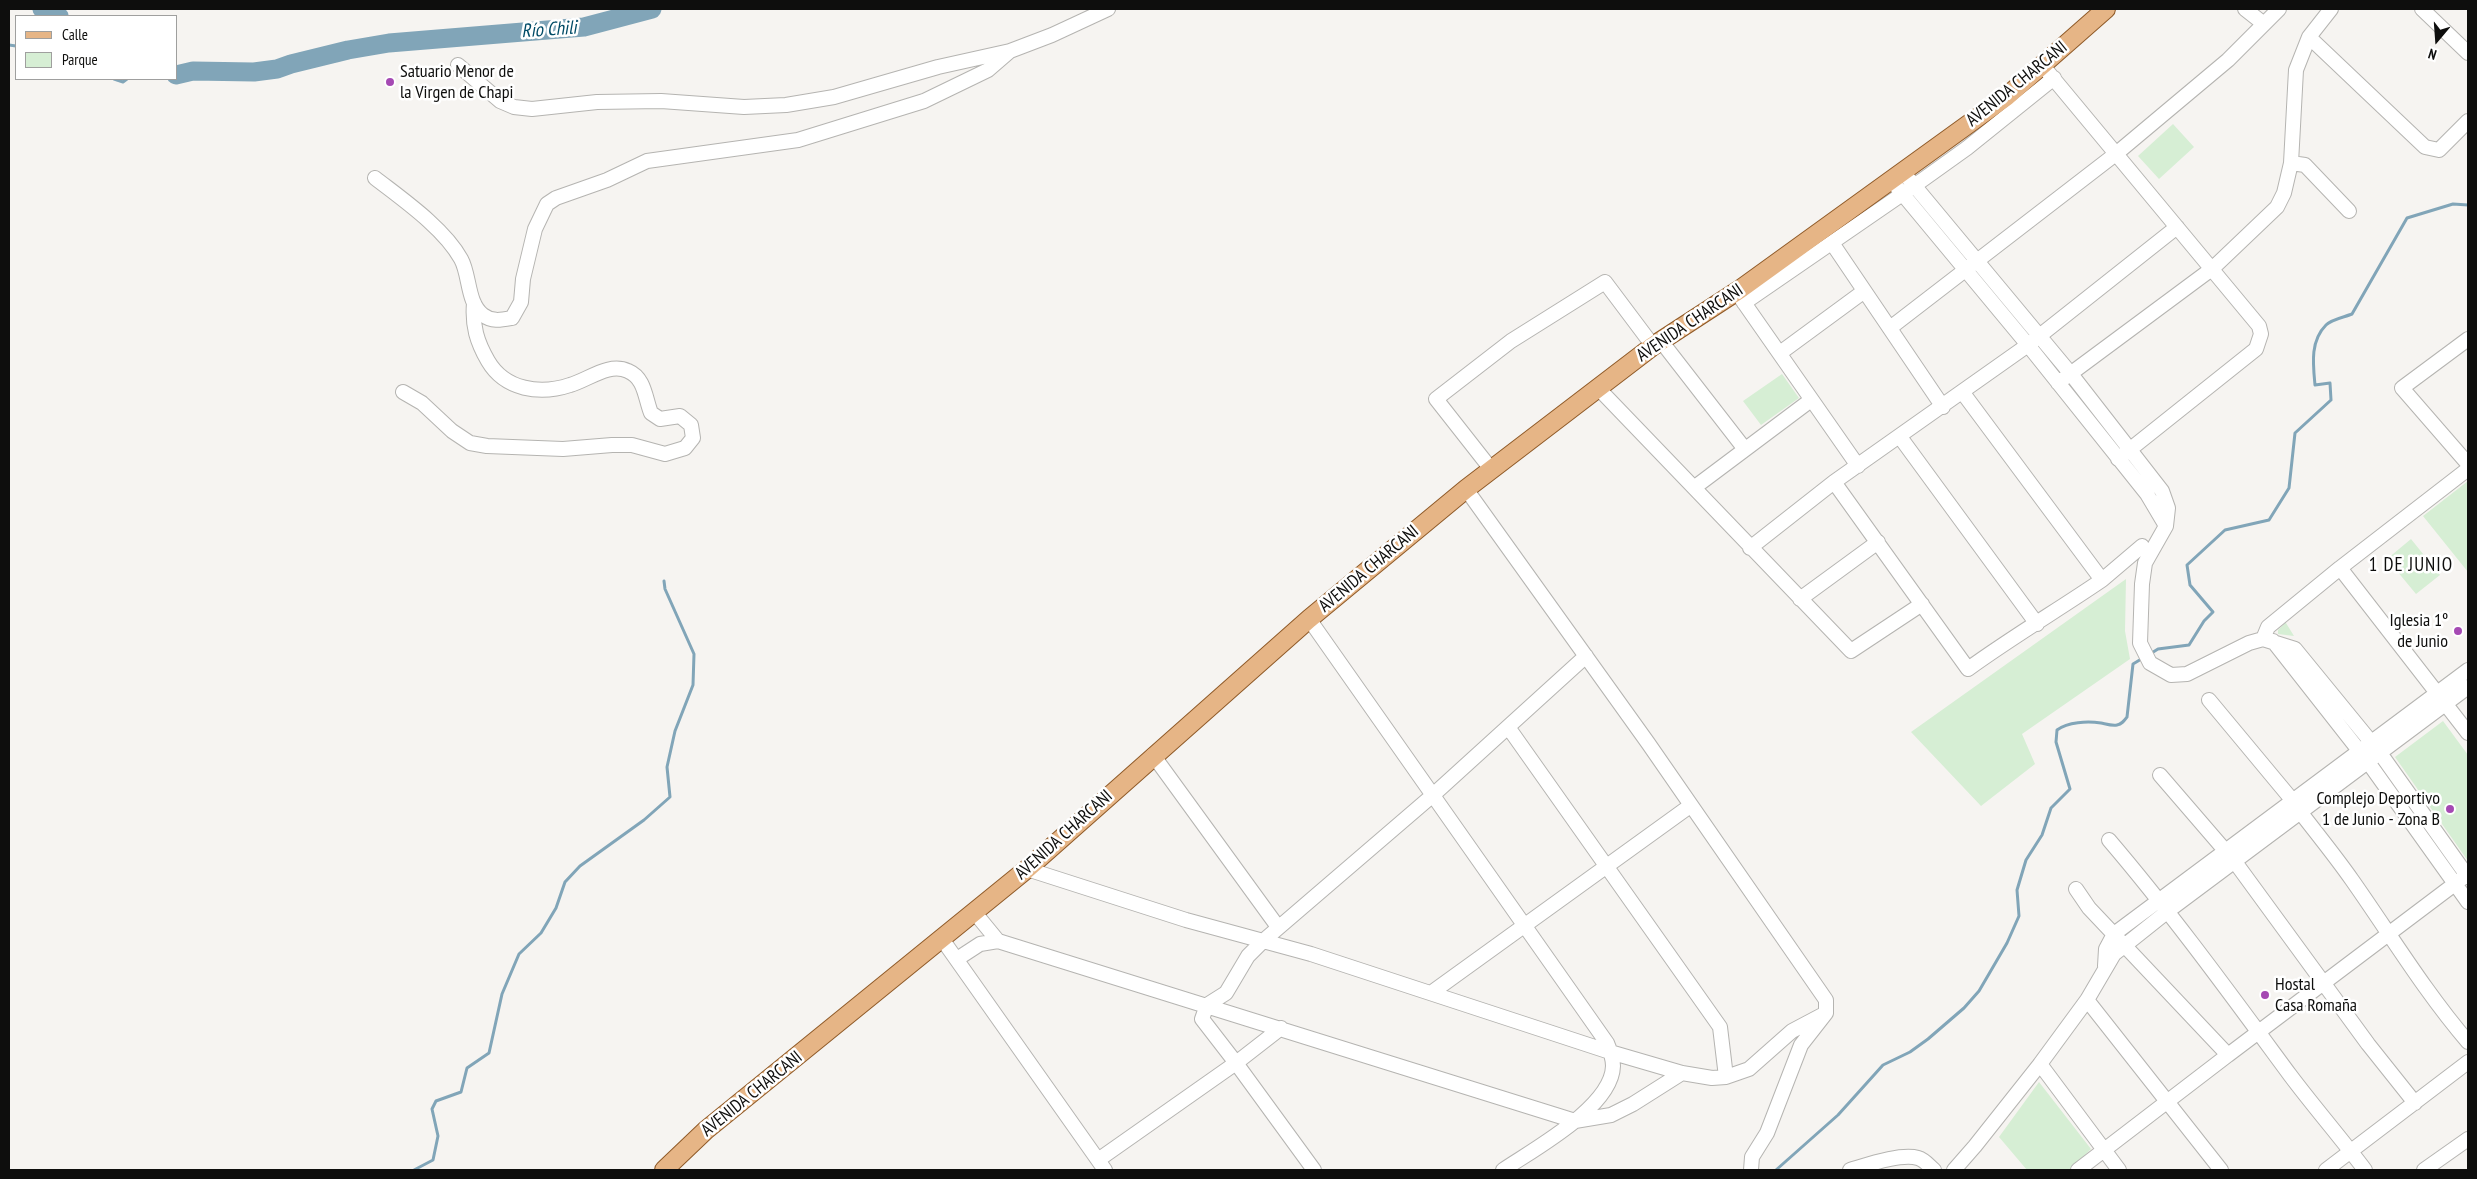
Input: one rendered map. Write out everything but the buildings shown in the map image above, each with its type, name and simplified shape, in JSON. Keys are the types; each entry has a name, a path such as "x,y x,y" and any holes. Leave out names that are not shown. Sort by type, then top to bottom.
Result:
{"main road":[{"name":"AVENIDA CHARCANI","path":"664,1170 706,1130 1027,869 1309,618 1466,489 1657,344 1740,297 1897,176 2006,97 2049,72 2106,9"}],"street":[{"path":"458,65 500,101 514,107 532,109 598,102 661,101 744,107 786,105 834,97 938,67 1010,51 1052,36 1108,9"},
{"path":"2245,9 2264,24"},
{"path":"1890,328 2117,153 2228,60 2279,9"},
{"path":"2058,383 2213,268 2277,207 2284,193 2291,162 2296,70 2309,37 2331,9"},
{"path":"2422,9 2468,53"},
{"path":"2309,37 2425,147 2439,150 2468,121"},
{"path":"374,178 406,202 446,240 461,259 474,303 482,315 496,321 512,318 518,310 535,228 547,204 556,198 607,180 647,161 798,140 924,101 988,70 1010,51"},
{"path":"1858,466 1810,400 1780,353 1740,297 1832,243 1967,148 2049,72 2213,268 2259,326 2261,334 2260,342 2256,349 2123,454"},
{"path":"2291,162 2305,165 2349,212"},
{"path":"1897,176 2034,341 2071,374 2123,454 2166,526 2145,563 2140,643 2147,658 2171,675 2187,674 2249,643 2268,640 2289,646 2300,653 2380,753 2468,875 2165,1102 2078,1170"},
{"path":"1750,548 1834,482 1963,393 2034,341 2177,227"},
{"path":"1832,243 1863,292 1890,328 1943,407"},
{"path":"1491,469 1436,399 1511,341 1604,282 1744,448"},
{"path":"1780,353 1863,292"},
{"path":"403,392 422,403 452,432 470,443 487,446 563,449 632,445 665,454 685,448 693,438 691,425 680,416 660,419 651,413 642,383 628,371 615,369 601,371 569,386 535,390 510,382 493,370 476,339 473,322 474,303"},
{"path":"2468,339 2402,388 2468,464"},
{"path":"2034,341 2058,383 2123,454"},
{"path":"1598,388 1851,651 1922,604"},
{"path":"1963,393 2102,580"},
{"path":"1695,488 1744,448 1810,400"},
{"path":"1900,437 2037,624"},
{"path":"2468,469 2340,568 2268,627 2268,640 2364,756 2468,902"},
{"path":"1834,482 1968,669 2016,634 2037,624 2102,580 2142,546"},
{"path":"1466,489 1648,743 1826,1000 1826,1013 1801,1045 1767,1133 1752,1157 1750,1170"},
{"path":"1800,599 1878,542"},
{"path":"2340,568 2443,698 2468,733"},
{"path":"1309,618 1523,926 1607,1043 1613,1066 1610,1082 1599,1098 1575,1121 1503,1170"},
{"path":"1314,1170 1202,1019 1207,1005 1226,993 1248,956 1278,927 1433,795 1586,656"},
{"path":"2105,966 2106,949 2114,934 2293,801 2364,756 2380,753 2443,698 2468,670"},
{"path":"1954,1170 1976,1146 2040,1064 2087,1000 2105,966 2125,944 2301,813 2364,756 2371,742 2443,698 2468,687"},
{"path":"2209,700 2293,801"},
{"path":"1508,727 1720,1027 1726,1077"},
{"path":"1153,755 1278,927"},
{"path":"2160,775 2235,862 2368,1044 2415,1103"},
{"path":"1431,993 1690,806"},
{"path":"2301,813 2352,879 2389,935 2468,1042"},
{"path":"2108,840 2160,900 2260,1031 2324,1120 2352,1151 2365,1170"},
{"path":"1027,869 1186,920 1263,941 1431,993 1610,1052 1682,1073 1712,1078 1726,1077 1749,1069 1792,1031 1826,1013"},
{"path":"2076,889 2089,908 2228,1055"},
{"path":"974,913 998,941"},
{"path":"942,939 1101,1165 1281,1028"},
{"path":"957,959 980,944 998,941 1575,1121 1611,1115 1633,1104 1682,1073"},
{"path":"2087,1000 2165,1102 2221,1170"},
{"path":"2326,1170 2468,1062"},
{"path":"2040,1064 2102,1150 2119,1170"},
{"path":"2424,1170 2468,1139"},
{"path":"1850,1170 1876,1162 1911,1157 1923,1160 1934,1170"}],"green space":[{"path":"2173,124 2194,147 2159,179 2138,156"},
{"path":"1782,374 1799,398 1761,425 1743,401"},
{"path":"2468,481 2468,572 2423,516"},
{"path":"2411,539 2440,575 2416,594 2387,559"},
{"path":"2126,579 2125,631 2130,659 2022,734 2035,764 1981,806 1911,732"},
{"path":"2286,622 2294,636 2278,634 2278,630"},
{"name":"Complejo Deportivo 1 de Junio - Zona B","path":"2443,721 2468,755 2468,861 2395,757"},
{"path":"2384,766 2455,867 2450,870 2379,770"},
{"path":"2039,1082 2091,1149 2070,1170 2027,1170 1999,1137"}],"waterway":[{"path":"42,9 57,15"},
{"name":"Río Chili","path":"178,75 193,71 254,72 277,69 348,50 389,43 584,27 652,9"},
{"path":"9,45 15,46"},
{"path":"117,80 123,82 126,80"},
{"path":"2150,654 2158,649 2189,645 2204,621 2213,612 2190,585 2187,565 2225,530 2269,520 2289,488 2295,433 2331,400 2330,383 2315,385 2314,353 2317,338 2321,331 2332,321 2352,314 2407,218 2453,204 2468,205"},
{"path":"414,1170 433,1160 438,1136 432,1109 436,1101 461,1092 467,1068 489,1053 502,994 519,954 541,933 556,908 565,882 580,866 644,820 670,797 667,767 675,731 693,685 694,654 665,589 664,581"},
{"path":"1776,1170 1838,1115 1883,1065 1910,1052 1928,1039 1964,1008 1979,991 2007,943 2019,916 2017,890 2026,860 2042,835 2051,808 2070,789 2056,742 2057,730 2067,725 2084,722 2111,725 2119,725 2123,722 2127,717 2133,664 2143,658"}],"place":[{"name":"Satuario Menor de la Virgen de Chapi","path":"390,82"},
{"name":"Iglesia 1º de Junio","path":"2458,631"},
{"name":"Complejo Deportivo 1 de Junio - Zona B","path":"2450,809"},
{"name":"Hostal Casa Romaña","path":"2265,995"}],"district":[{"name":"1 DE JUNIO","path":"2411,566"}]}
